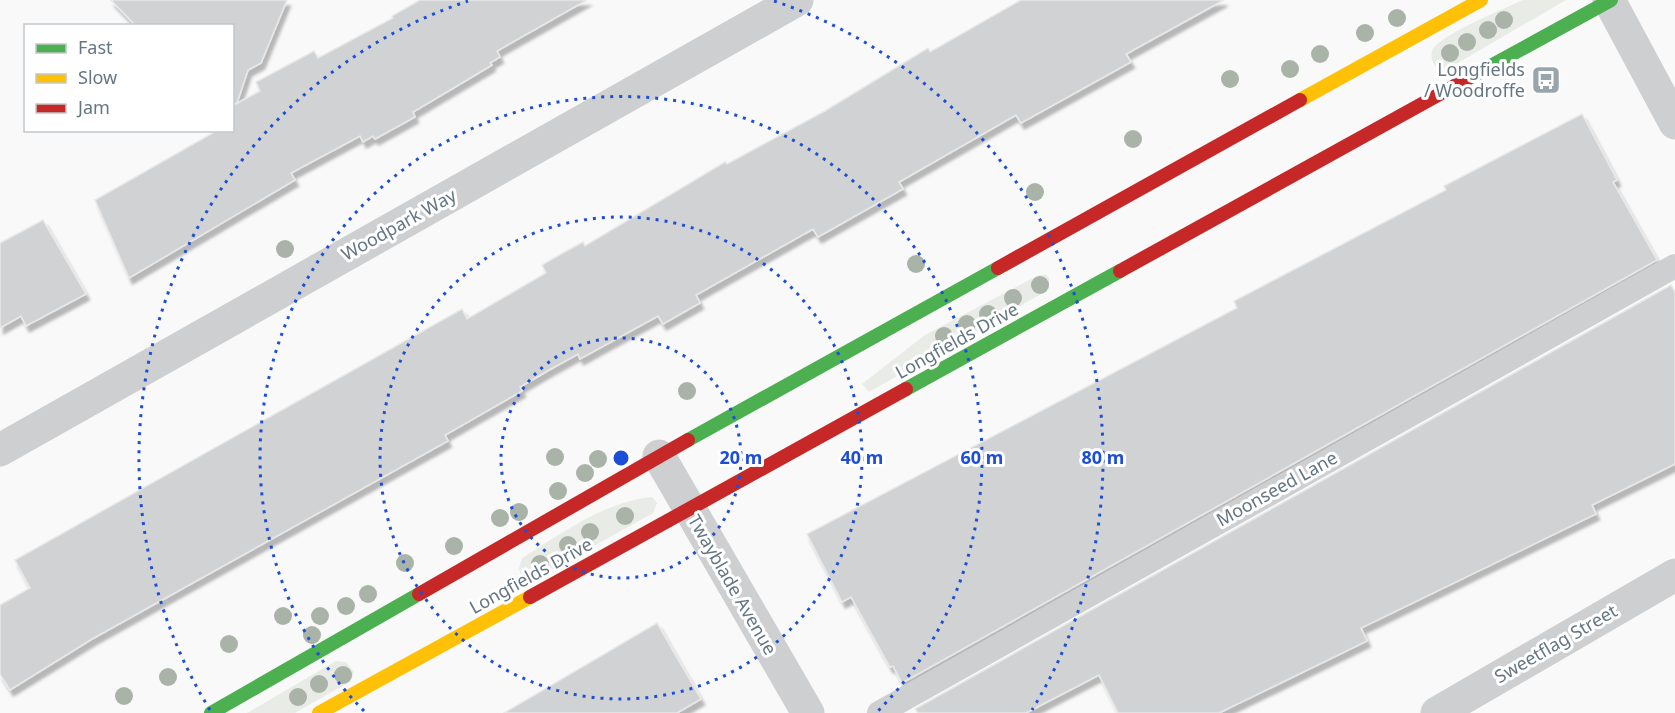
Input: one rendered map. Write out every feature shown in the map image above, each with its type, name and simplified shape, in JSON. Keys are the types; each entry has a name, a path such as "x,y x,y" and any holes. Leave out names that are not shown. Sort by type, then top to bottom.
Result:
{"street":[{"name":"Woodpark Way","path":"0,450 797,0"},
{"path":"211,713 659,456 1481,0"},
{"path":"1610,0 1675,123"},
{"name":"Longfields Drive","path":"319,713 1610,0"},
{"name":"Twayblade Avenue","path":"659,456 688,510 807,713"},
{"name":"Sweetflag Street","path":"1437,713 1675,575"}],"lane":[{"name":"Moonseed Lane","path":"879,713 1675,266"}],"shaded area":[{"path":"1523,0 1566,0 1449,68 1437,69 1431,56 1437,45 1459,30"},
{"path":"1039,275 1046,275 1049,278 1049,288 1043,293 869,392 862,384 925,335"},
{"path":"652,497 657,503 653,513 536,578 521,575 519,568 522,558 568,529 617,505"},
{"path":"336,661 346,662 354,672 351,681 295,713 247,713"}],"building":[{"path":"111,0 287,0 261,63 248,70 237,103 234,104 234,24 134,24"},
{"path":"420,0 587,0 497,51 500,57 490,63 492,65 413,112 415,117 375,139 373,136 363,142 360,136 291,173 295,180 129,278 95,200 214,132 234,132 234,105 260,91 256,82 314,51 318,58 393,18 392,16"},
{"path":"1021,0 1224,0 1126,54 1131,62 1021,123 1016,115 899,182 903,189 818,237 813,229 696,295 700,303 663,324 658,316 580,359 578,354 549,370 520,387 522,391 445,435 448,441 92,639 10,690 0,674 0,605 30,588 15,560 462,309 467,319 546,273 542,265 583,242 585,246 725,162 727,164 825,111 928,48 930,52"},
{"path":"1582,114 1617,180 1613,182 1657,260 902,683 893,666 890,667 851,597 842,602 807,534 1237,308 1234,301 1446,190 1444,186"},
{"path":"43,220 86,294 26,326 21,316 0,328 0,243"},
{"path":"1671,285 1675,292 1675,464 1592,505 1596,514 1361,628 1367,641 1219,713 1118,713 1099,675 1026,713 918,713 915,709"},
{"path":"657,623 701,699 677,713 504,713"}],"traffic: fast":[{"path":"1467,79 1611,0"},
{"path":"688,440 998,268"},
{"path":"906,389 1120,271"},
{"path":"211,713 419,594"}],"traffic: slow":[{"path":"1300,100 1481,0"},
{"path":"319,713 530,597"}],"traffic: jam":[{"path":"1120,271 1467,79"},
{"path":"998,268 1300,100"},
{"path":"530,597 906,389"},
{"path":"419,594 688,440"}],"place":[{"name":"Longfields / Woodroffe","path":"1546,80"}]}
